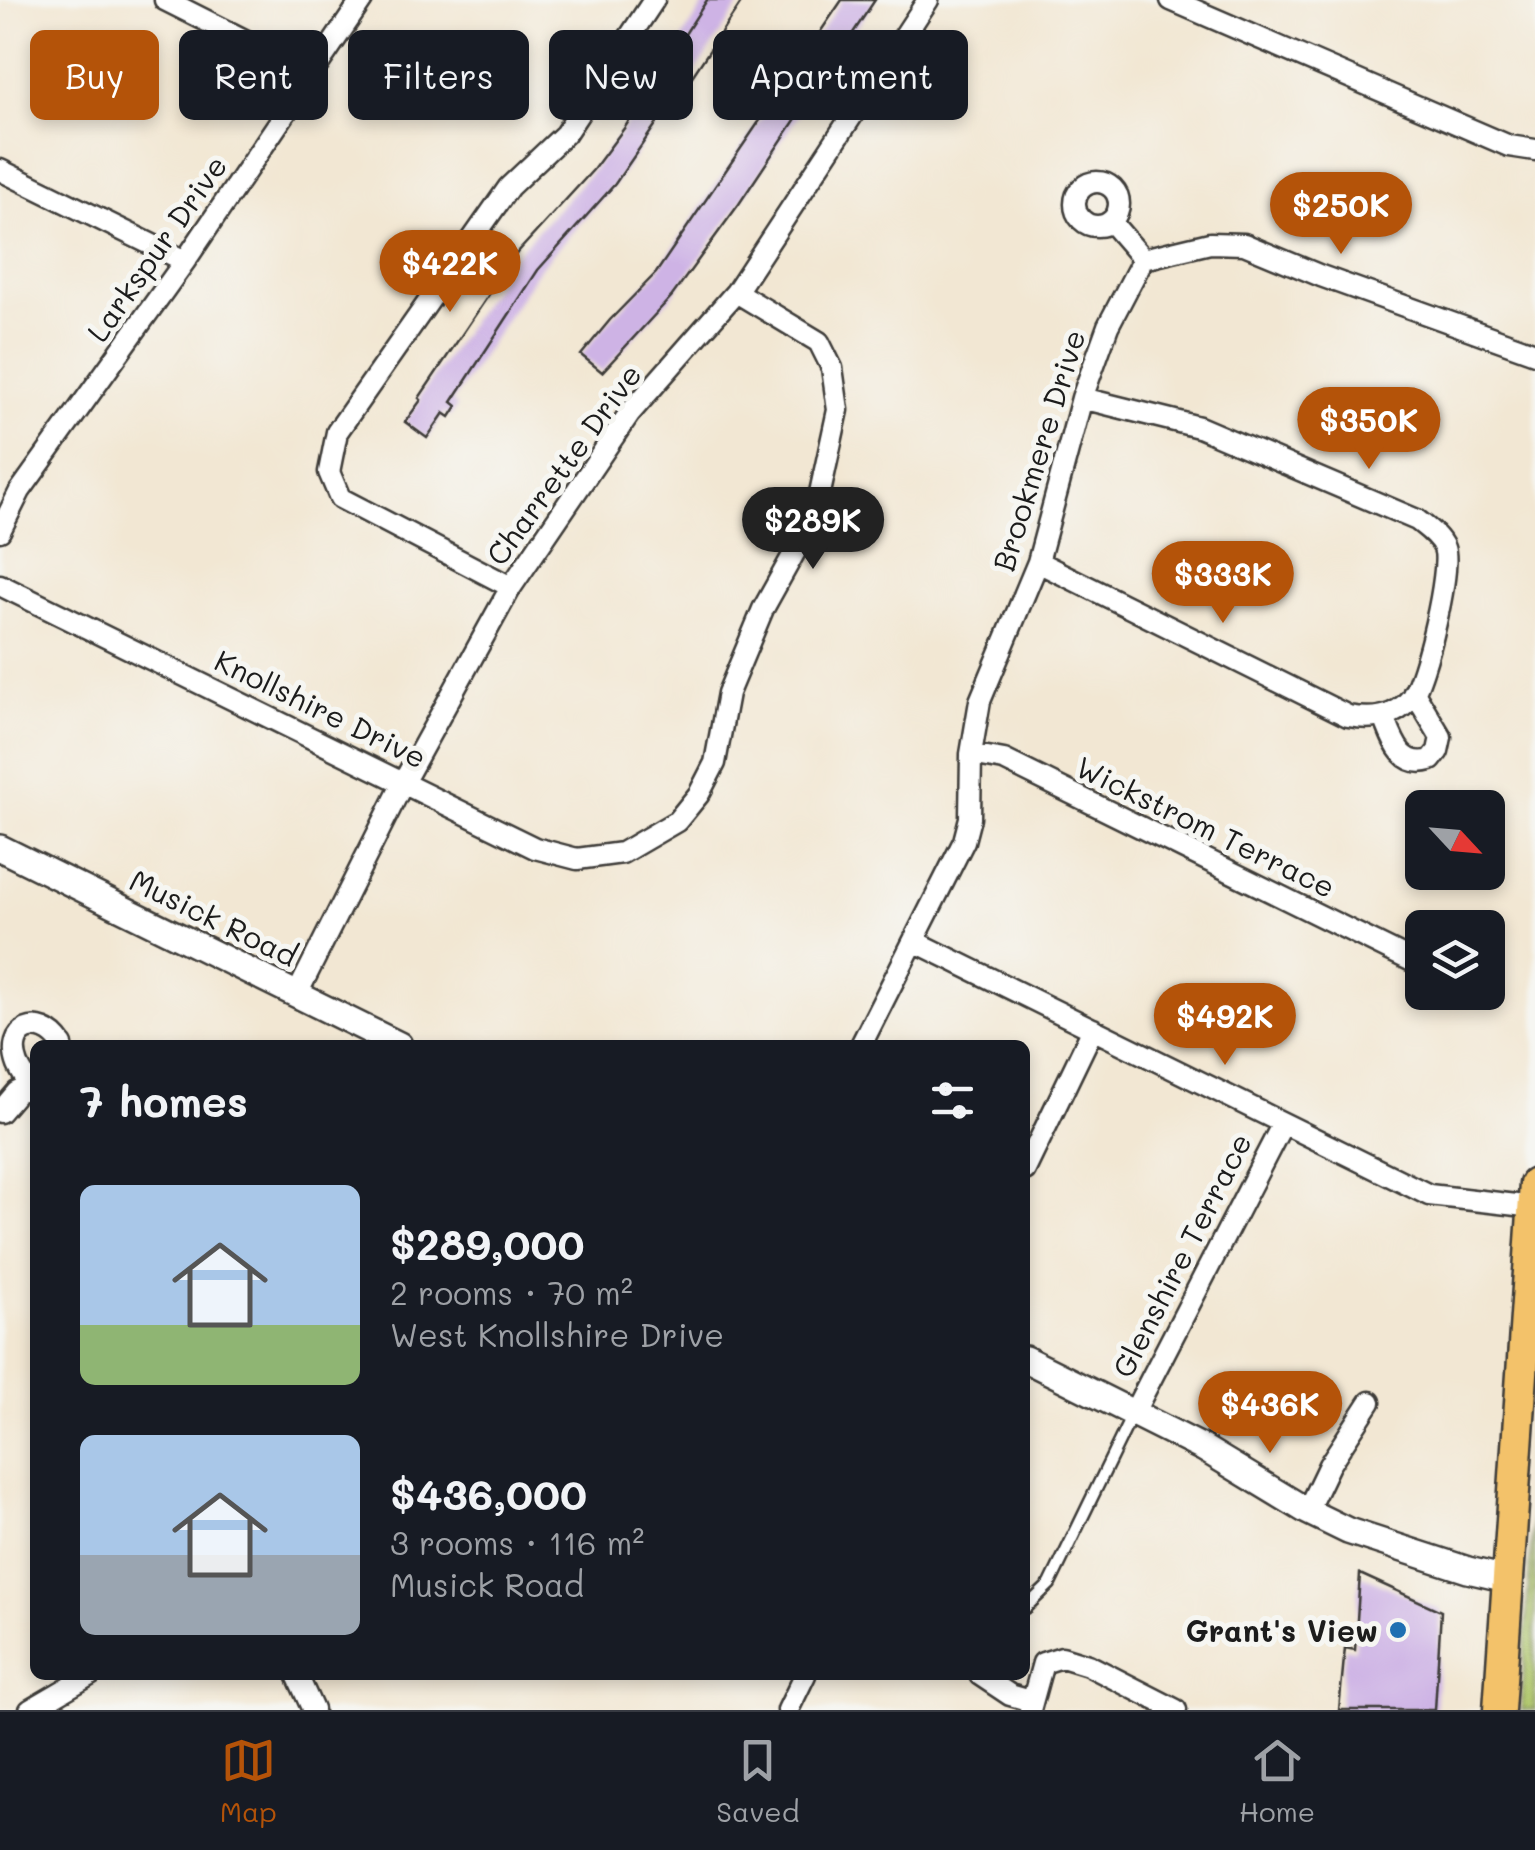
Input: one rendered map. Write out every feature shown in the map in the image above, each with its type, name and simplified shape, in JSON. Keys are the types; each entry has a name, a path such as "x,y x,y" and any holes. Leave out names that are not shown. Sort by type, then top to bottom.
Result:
{"main road":[{"path":"1498,1710 1535,1184"}],"street":[{"path":"165,0 225,30"},
{"name":"Larkspur Drive","path":"328,50 362,0"},
{"path":"511,587 340,498 329,472 337,432 509,187 564,134 654,0"},
{"name":"Charrette Drive","path":"297,994 404,781 511,587 629,414 736,292 928,0"},
{"path":"1171,0 1509,146 1535,150"},
{"name":"Larkspur Drive","path":"0,531 20,491 281,120"},
{"path":"0,170 185,261"},
{"path":"1111,222 1144,259 1210,242 1244,244 1535,353"},
{"name":"Brookmere Drive","path":"864,1040 964,841 970,818 970,754 980,701 1038,562 1082,398 1108,326 1144,259"},
{"name":"Knollshire Drive","path":"0,584 535,848 577,859 622,853 678,821 699,794 715,763 728,693 763,609 808,530 830,457 838,410 837,385 819,342 736,292"},
{"path":"1038,562 1348,716 1384,717 1412,696 1426,665 1442,592 1446,550 1436,535 1417,520 1199,427 1082,398"},
{"path":"1384,717 1401,755 1412,761 1431,760 1441,737 1412,696"},
{"name":"Wickstrom Terrace","path":"970,754 1004,760 1405,958"},
{"name":"Musick Road","path":"0,848 389,1040"},
{"path":"914,941 1428,1195 1534,1207"},
{"path":"30,1082 17,1063 15,1044 22,1032 33,1026 46,1028 57,1040"},
{"path":"1030,1160 1093,1029"},
{"path":"0,1112 17,1092 30,1087"},
{"name":"Glenshire Terrace","path":"1134,1412 1282,1124"},
{"path":"1030,1361 1204,1448 1308,1511 1391,1548 1507,1579"},
{"path":"1308,1511 1330,1465 1370,1402"},
{"path":"988,1680 1010,1695 1030,1691 1043,1663 1062,1657 1088,1665 1176,1710"},
{"path":"30,1710 81,1680"},
{"path":"299,1680 313,1710"},
{"path":"788,1710 803,1680"}],"lane":[{"path":"1030,1603 1050,1584 1134,1412"}],"green space":[{"path":"1535,1483 1535,1710 1521,1710"}],"building":[{"path":"707,0 743,0 723,30 713,30 713,45 693,75 693,30 688,30"},
{"path":"842,0 875,0 855,30 822,30"},
{"path":"630,120 659,120 615,184 538,270 452,402 457,406 450,417 444,413 427,438 405,422 419,398 517,253 593,170"},
{"path":"760,120 795,120 672,296 602,372 581,355 656,273"},
{"name":"Grant's View","path":"1360,1574 1441,1611 1435,1710 1339,1710 1345,1648 1355,1650"}],"place":[{"name":"Grant's View","path":"1398,1630"}]}
